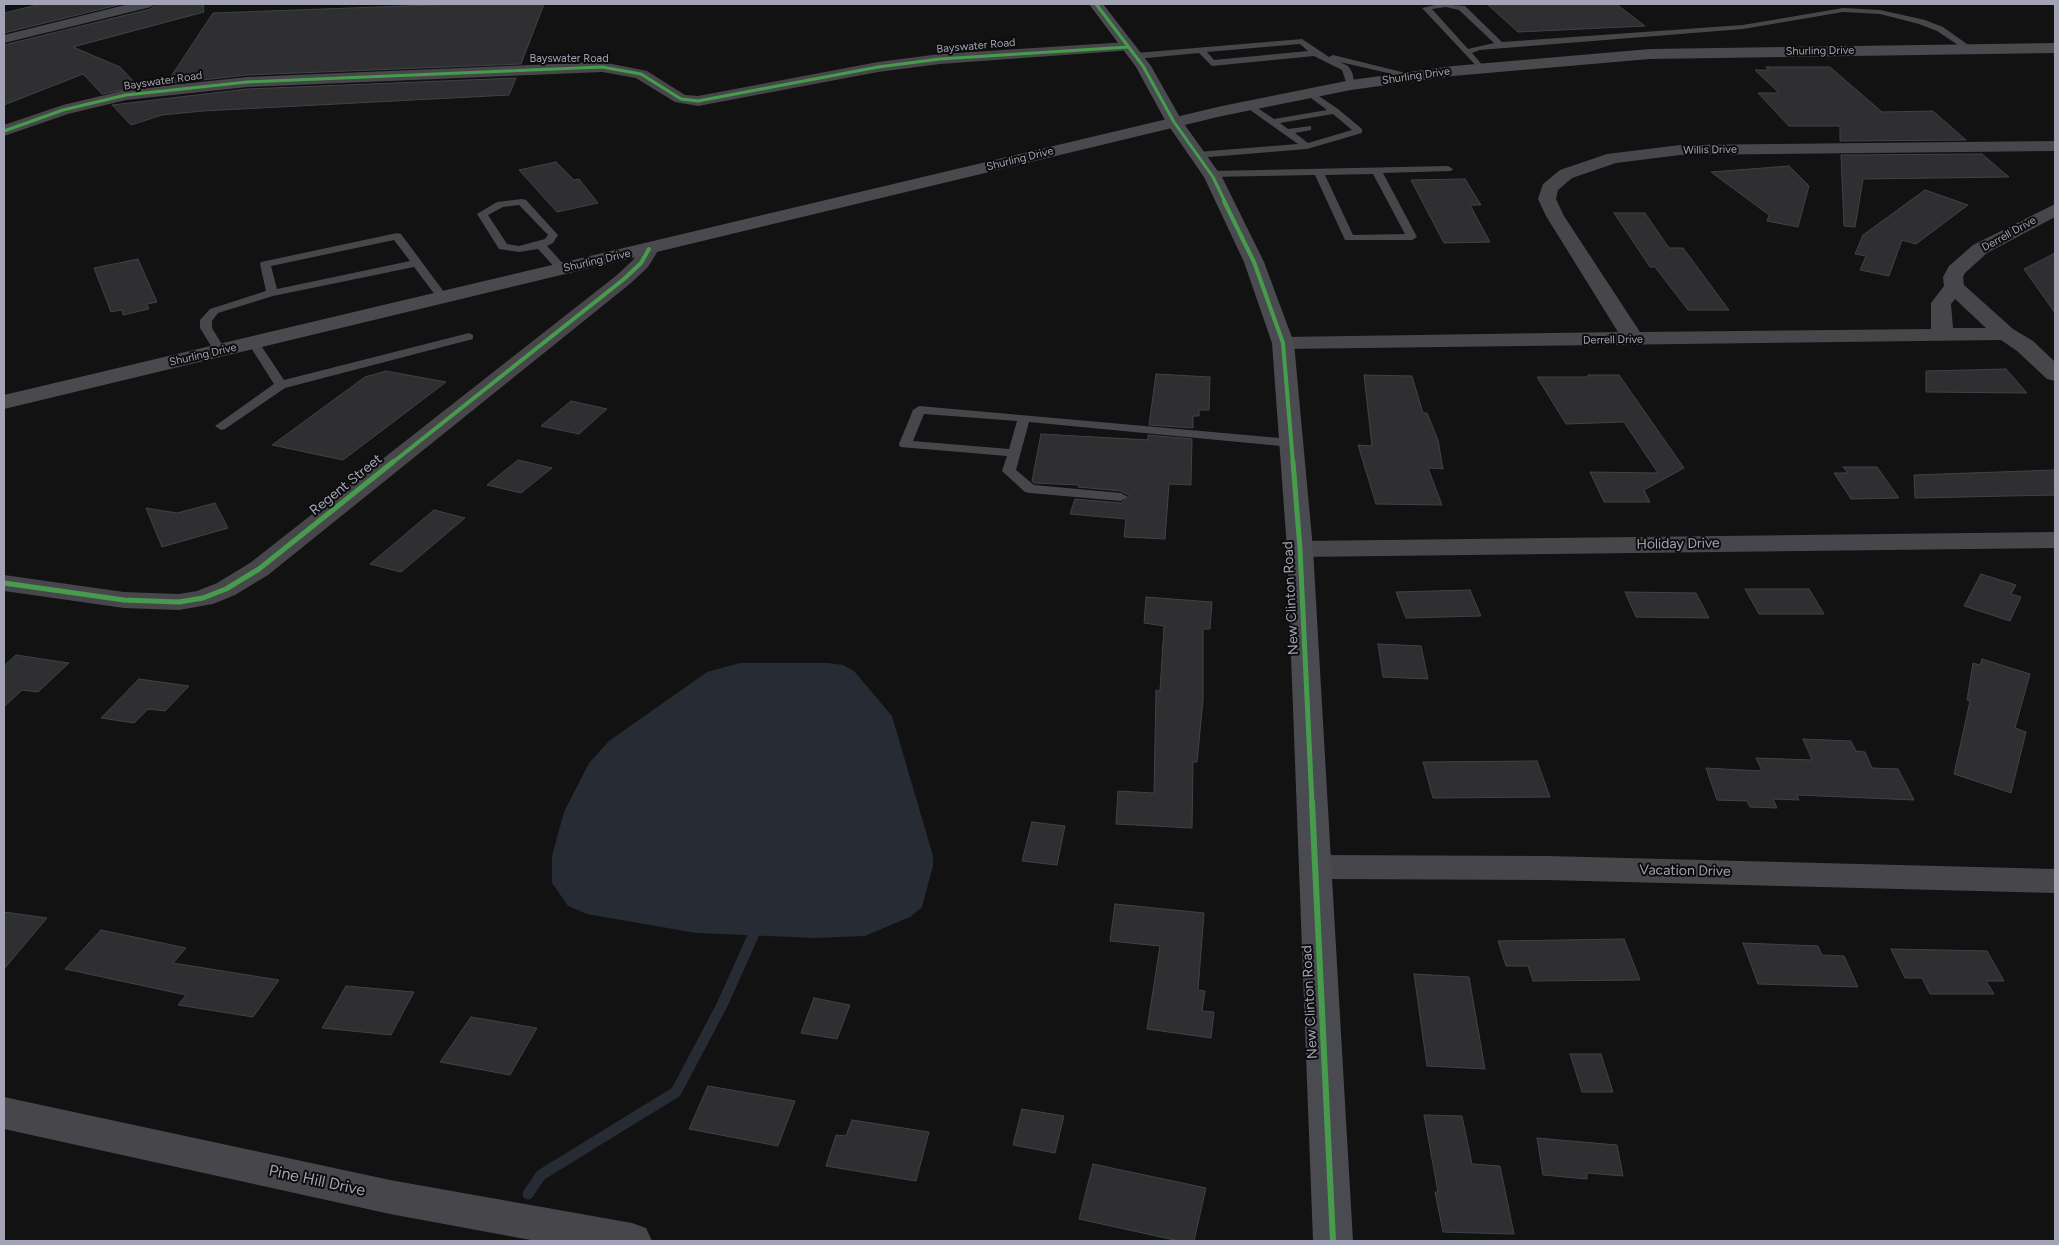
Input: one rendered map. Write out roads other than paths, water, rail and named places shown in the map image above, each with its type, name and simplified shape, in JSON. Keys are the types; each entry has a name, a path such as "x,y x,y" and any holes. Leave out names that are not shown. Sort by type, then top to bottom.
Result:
{"main road":[{"name":"Shurling Drive","path":"4,402 563,270 1174,122 1247,105 1351,85 1482,68 1659,54 2055,48"}],"street":[{"path":"4,39 146,4"},
{"name":"New Clinton Road","path":"1096,4 1152,81 1174,122 1204,164 1254,262 1283,343 1300,549 1332,1241"},
{"name":"Bayswater Road","path":"4,131 63,110 126,95 246,82 602,67 641,74 681,99 698,100 868,69 940,59 1132,52"},
{"name":"Willis Drive","path":"1634,340 1555,216 1548,199 1549,188 1566,174 1613,158 1680,150 2055,146"},
{"path":"2027,147 2055,157"},
{"name":"Derrell Drive","path":"1944,335 1940,322 1941,302 1954,288 1953,277 1956,270 1980,249 2055,210"},
{"name":"Regent Street","path":"4,583 124,600 179,602 203,598 226,589 267,563 624,279 641,263 649,249"},
{"path":"1954,288 2005,334 2026,346 2055,374"},
{"name":"Derrell Drive","path":"1283,343 2005,334"},
{"name":"Holiday Drive","path":"1300,549 2055,540"},
{"name":"Vacation Drive","path":"1315,867 1547,868 2055,881"},
{"name":"Pine Hill Drive","path":"4,1113 390,1197 632,1241"}],"lane":[{"path":"1422,6 1446,5 1462,8 1500,45"},
{"path":"1422,6 1482,68"},
{"path":"1467,52 1478,48 1500,45 1743,27 1818,13 1852,10 1880,12 1922,22 1940,29 1970,50"},
{"path":"1200,50 1212,62 1230,54 1276,51 1302,41 1320,55 1345,68 1351,85"},
{"path":"1132,52 1200,50 1230,54 1276,51 1320,55 1414,76"},
{"path":"1204,164 1307,146 1359,131 1310,93"},
{"path":"1247,105 1307,146"},
{"path":"1272,122 1335,111"},
{"path":"1329,124 1346,120"},
{"path":"1288,132 1308,128"},
{"path":"1204,164 1319,172 1448,169"},
{"path":"1319,172 1349,238 1412,237 1377,171"},
{"path":"522,202 553,235 550,241 540,245 519,249 503,247 482,214 500,204 522,202"},
{"path":"272,293 265,264 397,236 443,298"},
{"path":"540,245 563,270"},
{"path":"220,351 206,328 206,320 214,311 237,302 272,293 417,263"},
{"path":"221,426 281,385 469,337"},
{"path":"254,343 281,385"},
{"path":"1013,453 905,444 919,410 1024,418 1291,444"},
{"path":"1024,418 1009,471 1030,489 1121,497"}],"waterway":[{"path":"528,1194 541,1175 676,1092 722,1005 753,936"}]}
